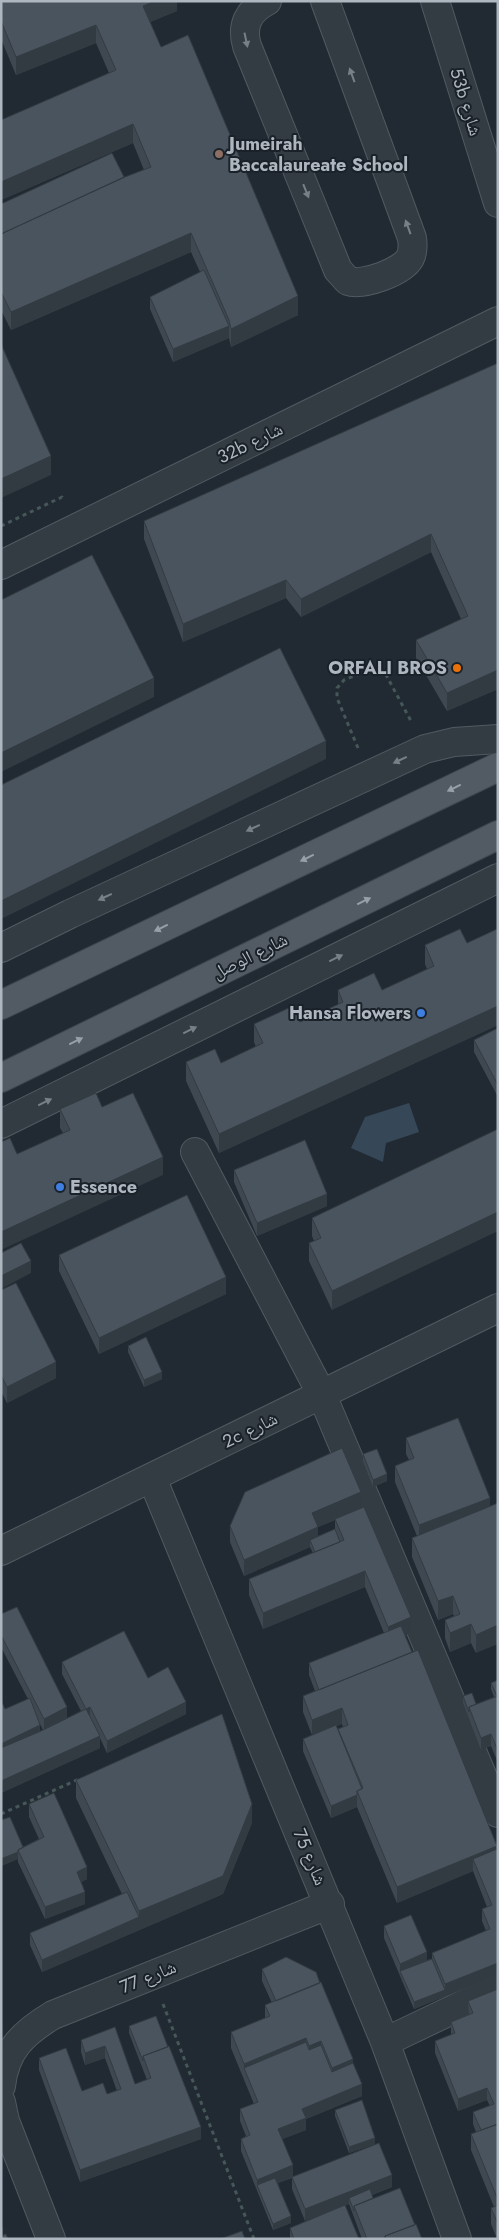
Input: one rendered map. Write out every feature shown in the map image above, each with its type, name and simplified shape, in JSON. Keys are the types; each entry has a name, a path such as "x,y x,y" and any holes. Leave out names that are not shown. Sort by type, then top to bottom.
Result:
{"main road":[{"path":"1,1005 498,767"},
{"name":"شارع الوصل","path":"1,1078 498,835"}],"street":[{"path":"267,1 255,8 249,16 244,36 247,46 338,270 348,281 363,283 405,264 411,256 412,238 325,1"},
{"name":"53b شارع","path":"435,1 498,203"},
{"name":"32b شارع","path":"1,565 498,321"},
{"path":"1,948 425,749 454,742 498,739"},
{"path":"1,1124 497,882"},
{"path":"195,1152 322,1395 498,1813"},
{"name":"2c شارع","path":"1,1551 498,1308"},
{"name":"شارع 75","path":"152,1478 386,2042 457,2239"},
{"name":"شارع 77","path":"1,2086 3,2070 13,2047 31,2028 53,2015 330,1904"},
{"path":"386,2042 498,1988"},
{"path":"1,2102 5,2122 51,2239"}],"path":[{"path":"369,774 337,698 337,688 344,680 372,669 385,673 425,749"},
{"path":"1,1814 83,1778"},
{"path":"152,1975 254,2239"}],"water":[{"path":"409,1103 419,1132 386,1143 383,1162 351,1148 365,1117"}],"building":[{"path":"1,1 155,1 143,6 161,47 188,35 298,296 231,329 229,320 191,233 11,312 1,292 1,234 151,167 133,124 1,182 1,120 116,70 96,25 16,57 1,21"},
{"path":"112,153 124,177 1,234 1,204"},
{"path":"204,270 229,326 173,349 150,297"},
{"path":"1,344 51,456 1,479"},
{"path":"498,363 498,670 447,693 416,640 468,616 431,534 301,599 286,580 183,624 144,521"},
{"path":"92,555 154,678 1,753 1,600"},
{"path":"280,648 326,741 1,901 1,785"},
{"path":"460,929 467,943 497,929 498,1006 219,1134 186,1062 215,1049 221,1063 263,1043 254,1024 293,1006 300,1022 343,1002 338,990 374,973 382,990 434,966 425,945"},
{"path":"498,1028 498,1085 474,1040"},
{"path":"96,1093 102,1107 133,1093 163,1157 1,1232 1,1142 10,1138 17,1154 70,1130 60,1109"},
{"path":"498,1129 498,1212 332,1291 309,1243 321,1238 312,1218"},
{"path":"305,1140 327,1194 257,1223 234,1170"},
{"path":"187,1195 226,1277 99,1338 59,1255"},
{"path":"21,1243 31,1261 1,1276 1,1253"},
{"path":"16,1283 56,1362 7,1387 1,1375 1,1290"},
{"path":"146,1337 162,1372 144,1380 128,1346"},
{"path":"458,1418 490,1498 419,1525 395,1466 414,1458 406,1438"},
{"path":"342,1448 361,1492 312,1513 318,1527 244,1560 230,1526 245,1492"},
{"path":"377,1449 387,1474 373,1480 363,1454"},
{"path":"498,1503 498,1625 476,1635 471,1624 450,1633 445,1620 460,1614 453,1596 438,1601 412,1538"},
{"path":"364,1507 411,1617 388,1627 365,1571 263,1613 249,1579 344,1540 335,1519"},
{"path":"335,1529 340,1542 315,1552 310,1540"},
{"path":"17,1607 67,1707 44,1719 1,1635 1,1614"},
{"path":"401,1626 412,1652 319,1690 309,1663"},
{"path":"124,1631 148,1678 168,1667 186,1702 107,1741 90,1707 86,1709 62,1662"},
{"path":"418,1650 497,1846 397,1887 357,1791 363,1788 338,1729 348,1725 342,1708 312,1720 303,1696"},
{"path":"498,1680 498,1696 497,1696 491,1683"},
{"path":"472,1693 476,1704 469,1707 469,1712 463,1696"},
{"path":"498,1696 498,1751 491,1734 481,1738 469,1707"},
{"path":"30,1698 40,1725 1,1744 1,1700 5,1709"},
{"path":"86,1709 100,1736 1,1781 1,1748"},
{"path":"222,1714 252,1804 223,1876 139,1911 76,1780"},
{"path":"336,1725 362,1789 357,1791 357,1795 331,1806 303,1739"},
{"path":"54,1793 87,1867 77,1872 85,1892 45,1907 18,1850 44,1837 29,1804"},
{"path":"10,1817 23,1847 18,1852 1,1859 1,1820"},
{"path":"497,1849 498,1963 445,1984 432,1953 490,1929 482,1909 492,1905 473,1859"},
{"path":"127,1892 139,1917 42,1960 30,1933"},
{"path":"411,1915 427,1952 400,1964 384,1926"},
{"path":"286,1957 316,1972 320,1983 276,2001 262,1969"},
{"path":"432,1959 445,1990 414,2002 400,1971"},
{"path":"321,1982 353,2059 332,2068 321,2041 309,2046 306,2038 244,2064 231,2032 270,2016 265,2005"},
{"path":"498,1989 498,2124 481,2130 473,2112 494,2104 487,2088 458,2099 435,2041 455,2033 451,2022 473,2013 468,2001"},
{"path":"156,2016 168,2047 143,2056 143,2061 129,2026"},
{"path":"115,2027 135,2084 151,2078 143,2056 169,2046 201,2127 80,2170 39,2058 66,2048 82,2091 103,2083 107,2094 121,2089 105,2046 85,2053 81,2040"},
{"path":"306,2042 309,2050 321,2045 332,2072 353,2063 362,2084 302,2109 306,2118 278,2129 293,2165 257,2180 241,2139 250,2135 240,2109 258,2102 244,2068"},
{"path":"362,2100 375,2138 349,2147 335,2110"},
{"path":"498,2124 498,2200 471,2134"},
{"path":"379,2143 392,2175 305,2209 292,2177"},
{"path":"275,2178 291,2216 273,2224 257,2185"},
{"path":"400,2188 415,2225 385,2236 385,2239 367,2239 354,2206"},
{"path":"370,2189 373,2198 354,2206 354,2211 349,2198"},
{"path":"345,2205 359,2239 294,2239 290,2228"},
{"path":"498,2205 498,2224 491,2208"},
{"path":"416,2224 422,2239 386,2239 385,2236"},
{"path":"242,2231 245,2239 220,2239"},
{"path":"6,2234 8,2239 1,2239 1,2236"}],"place":[{"name":"Jumeirah Baccalaureate School","path":"219,154"},
{"name":"ORFALI BROS","path":"457,668"},
{"name":"Hansa Flowers","path":"421,1013"},
{"name":"Essence","path":"60,1187"}]}
